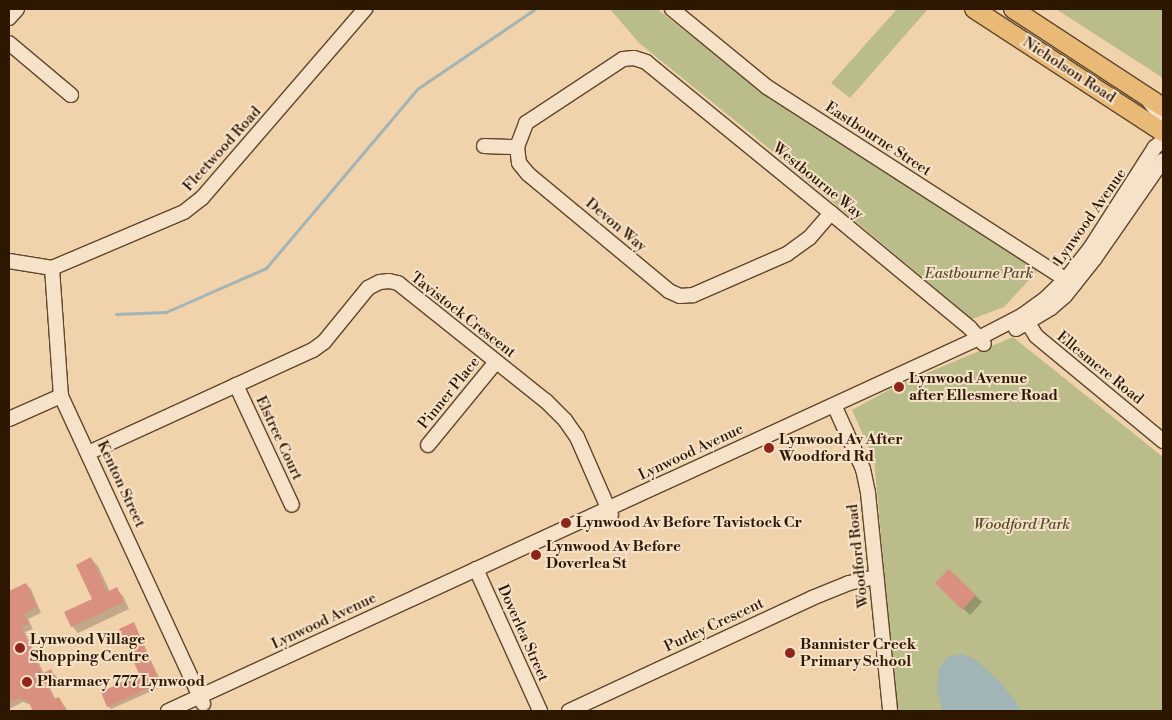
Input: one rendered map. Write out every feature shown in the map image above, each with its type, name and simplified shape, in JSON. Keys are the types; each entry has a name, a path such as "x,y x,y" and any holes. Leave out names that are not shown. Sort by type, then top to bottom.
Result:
{"main road":[{"name":"Nicholson Road","path":"1013,9 1163,106"},
{"name":"Nicholson Road","path":"982,12 1163,132"}],"street":[{"path":"9,18 17,9"},
{"name":"Fleetwood Road","path":"52,268 184,212 202,198 366,9"},
{"name":"Eastbourne Street","path":"672,9 767,87 1070,282"},
{"path":"9,43 70,95"},
{"name":"Westbourne Way","path":"517,146 526,123 622,59 634,58 646,62 832,213 970,328 981,341"},
{"path":"1142,92 1163,118"},
{"name":"Lynwood Avenue","path":"1070,282 1156,147 1163,141"},
{"path":"484,146 517,146"},
{"name":"Devon Way","path":"517,146 519,163 528,174 669,291 680,296 693,295 787,254 809,238 832,213"},
{"name":"Lynwood Avenue","path":"168,711 202,700 1051,308 1163,160"},
{"path":"9,260 52,268"},
{"name":"Kenton Street","path":"52,268 61,396 202,700"},
{"name":"Tavistock Crescent","path":"88,453 313,350 324,342 368,288 380,282 389,281 398,283 546,401 565,420 577,437 610,512"},
{"name":"Ellesmere Road","path":"1025,319 1036,336 1163,441"},
{"name":"Pinner Place","path":"428,445 496,362"},
{"name":"Elstree Court","path":"236,385 292,505"},
{"path":"9,419 61,396"},
{"name":"Woodford Road","path":"836,408 863,469 868,493 890,711"},
{"name":"Doverlea Street","path":"478,573 540,711"},
{"name":"Purley Crescent","path":"569,711 812,598 849,583 876,577"},
{"name":"Lynwood Avenue","path":"189,711 202,700"}],"green space":[{"name":"Eastbourne Park","path":"610,9 657,9 718,57 799,114 1041,267 1004,307 972,319 754,136 639,43"},
{"path":"897,9 928,9 850,98 831,83"},
{"path":"1056,9 1163,9 1163,78"},
{"name":"Woodford Park","path":"1013,337 1163,457 1163,711 897,711 874,459 852,410 896,386"}],"shaded area":[{"path":"961,654 975,659 1002,684 1022,711 943,711 937,690 939,668 948,657"}],"building":[{"path":"91,557 107,592 117,587 124,602 71,627 64,612 92,599 76,565"},
{"path":"949,569 976,595 962,610 935,583"},
{"name":"Lynwood Village Shopping Centre","path":"26,583 37,607 24,614 29,624 21,627 42,674 51,669 56,679 46,683 54,699 59,697 66,711 33,711 28,701 18,698 9,702 9,591"},
{"path":"134,622 160,683 107,707 101,692 139,674 119,629"}],"waterway":[{"path":"116,314 166,312 266,268 417,89 535,9"}],"place":[{"name":"Lynwood Avenue after Ellesmere Road","path":"899,387"},
{"name":"Lynwood Av After Woodford Rd","path":"769,448"},
{"name":"Lynwood Av Before Tavistock Cr","path":"566,523"},
{"name":"Lynwood Av Before Doverlea St","path":"536,555"},
{"name":"Lynwood Village Shopping Centre","path":"20,648"},
{"name":"Bannister Creek Primary School","path":"790,653"},
{"name":"Pharmacy 777 Lynwood","path":"27,682"}]}
